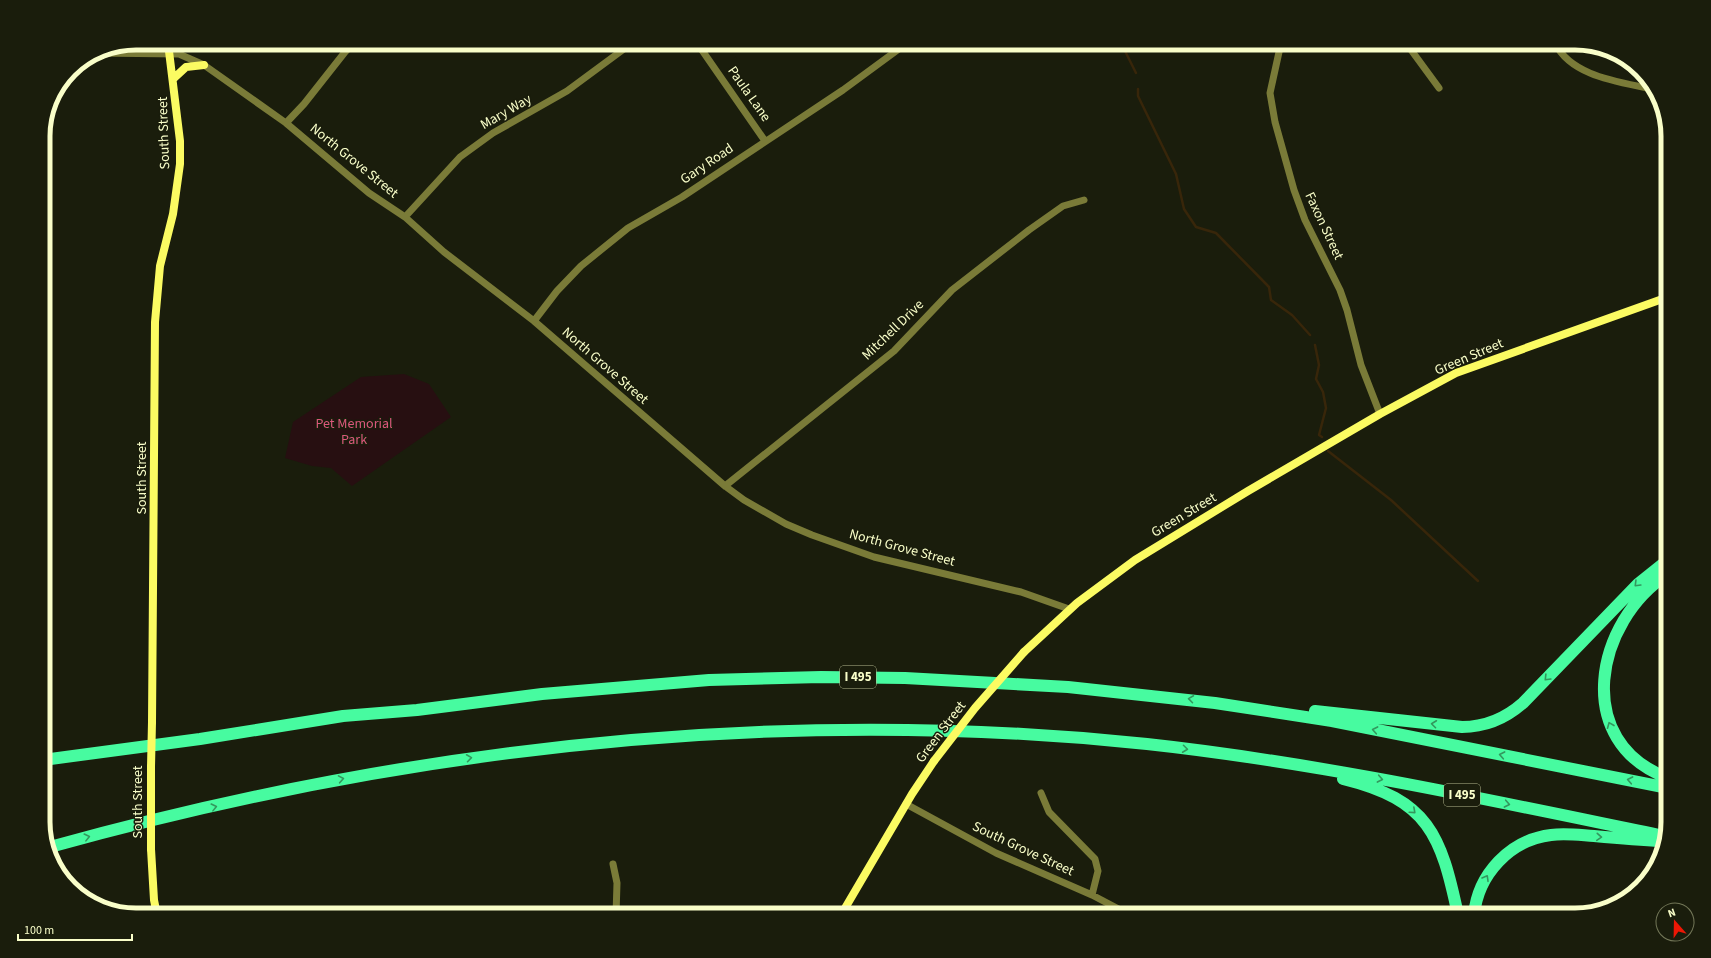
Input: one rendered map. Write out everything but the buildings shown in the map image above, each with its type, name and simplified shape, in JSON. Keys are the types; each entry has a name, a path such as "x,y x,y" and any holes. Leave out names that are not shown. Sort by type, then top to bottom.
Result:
{"highway":[{"path":"1215,703 1331,712 1456,727 1474,726 1491,722 1510,713 1523,703 1638,584 1661,566"},
{"path":"1661,580 1640,598 1621,624 1610,653 1604,688 1606,714 1619,740 1641,764 1661,774"},
{"name":"I 495","path":"50,759 200,739 343,716 417,710 542,694 709,680 821,677 968,680 1090,688 1215,703 1332,721 1661,787"},
{"name":"I 495","path":"54,846 151,821 320,783 425,764 541,748 647,737 809,730 949,731 1090,739 1258,758 1369,777 1660,835"},
{"path":"1258,758 1368,786 1387,793 1404,804 1424,822 1438,844 1447,867 1456,908"},
{"path":"1476,908 1479,892 1491,870 1509,851 1529,840 1560,834 1659,841"}],"main road":[{"name":"South Street","path":"156,908 151,849 155,483 154,353 160,266 173,214 180,164 180,141 169,50"},
{"path":"173,79 186,67 204,65"},
{"name":"Green Street","path":"845,908 906,804 934,761 980,702 1024,652 1069,609 1145,554 1380,414 1456,373 1661,299"}],"street":[{"path":"286,123 304,104 347,50"},
{"name":"Mary Way","path":"404,217 460,157 493,133 567,92 623,50"},
{"name":"Paula Lane","path":"702,50 765,141"},
{"name":"Gary Road","path":"534,321 557,291 581,266 628,228 682,197 844,90 898,50"},
{"name":"Faxon Street","path":"1279,50 1270,93 1275,122 1296,198 1304,220 1340,290 1347,310 1361,365 1380,414"},
{"path":"1411,50 1440,88"},
{"path":"1560,50 1564,55 1590,73 1646,87"},
{"name":"North Grove Street","path":"115,53 170,53 183,55 204,65 286,123 369,193 404,217 444,252 534,321 725,486 744,500 786,524 874,557 1021,592 1069,609"},
{"name":"Mitchell Drive","path":"725,486 894,351 952,290 1029,230 1063,206 1084,200"},
{"path":"1041,793 1049,812 1095,859 1098,872 1092,895"},
{"name":"South Grove Street","path":"906,804 996,853 1092,895 1117,908"},
{"path":"613,864 617,883 616,908"}],"green space":[{"name":"Pet Memorial Park","path":"404,374 429,384 451,417 352,486 331,468 312,466 285,458 293,422 361,377"}],"waterway":[{"path":"1124,50 1136,73"},
{"path":"1138,89 1138,96 1176,174 1184,209 1196,227 1216,233 1269,287 1271,300 1292,315 1310,335"},
{"path":"1315,345 1319,365 1316,379 1323,392 1326,408 1319,435 1322,437"},
{"path":"1328,451 1391,500 1478,581"}]}
